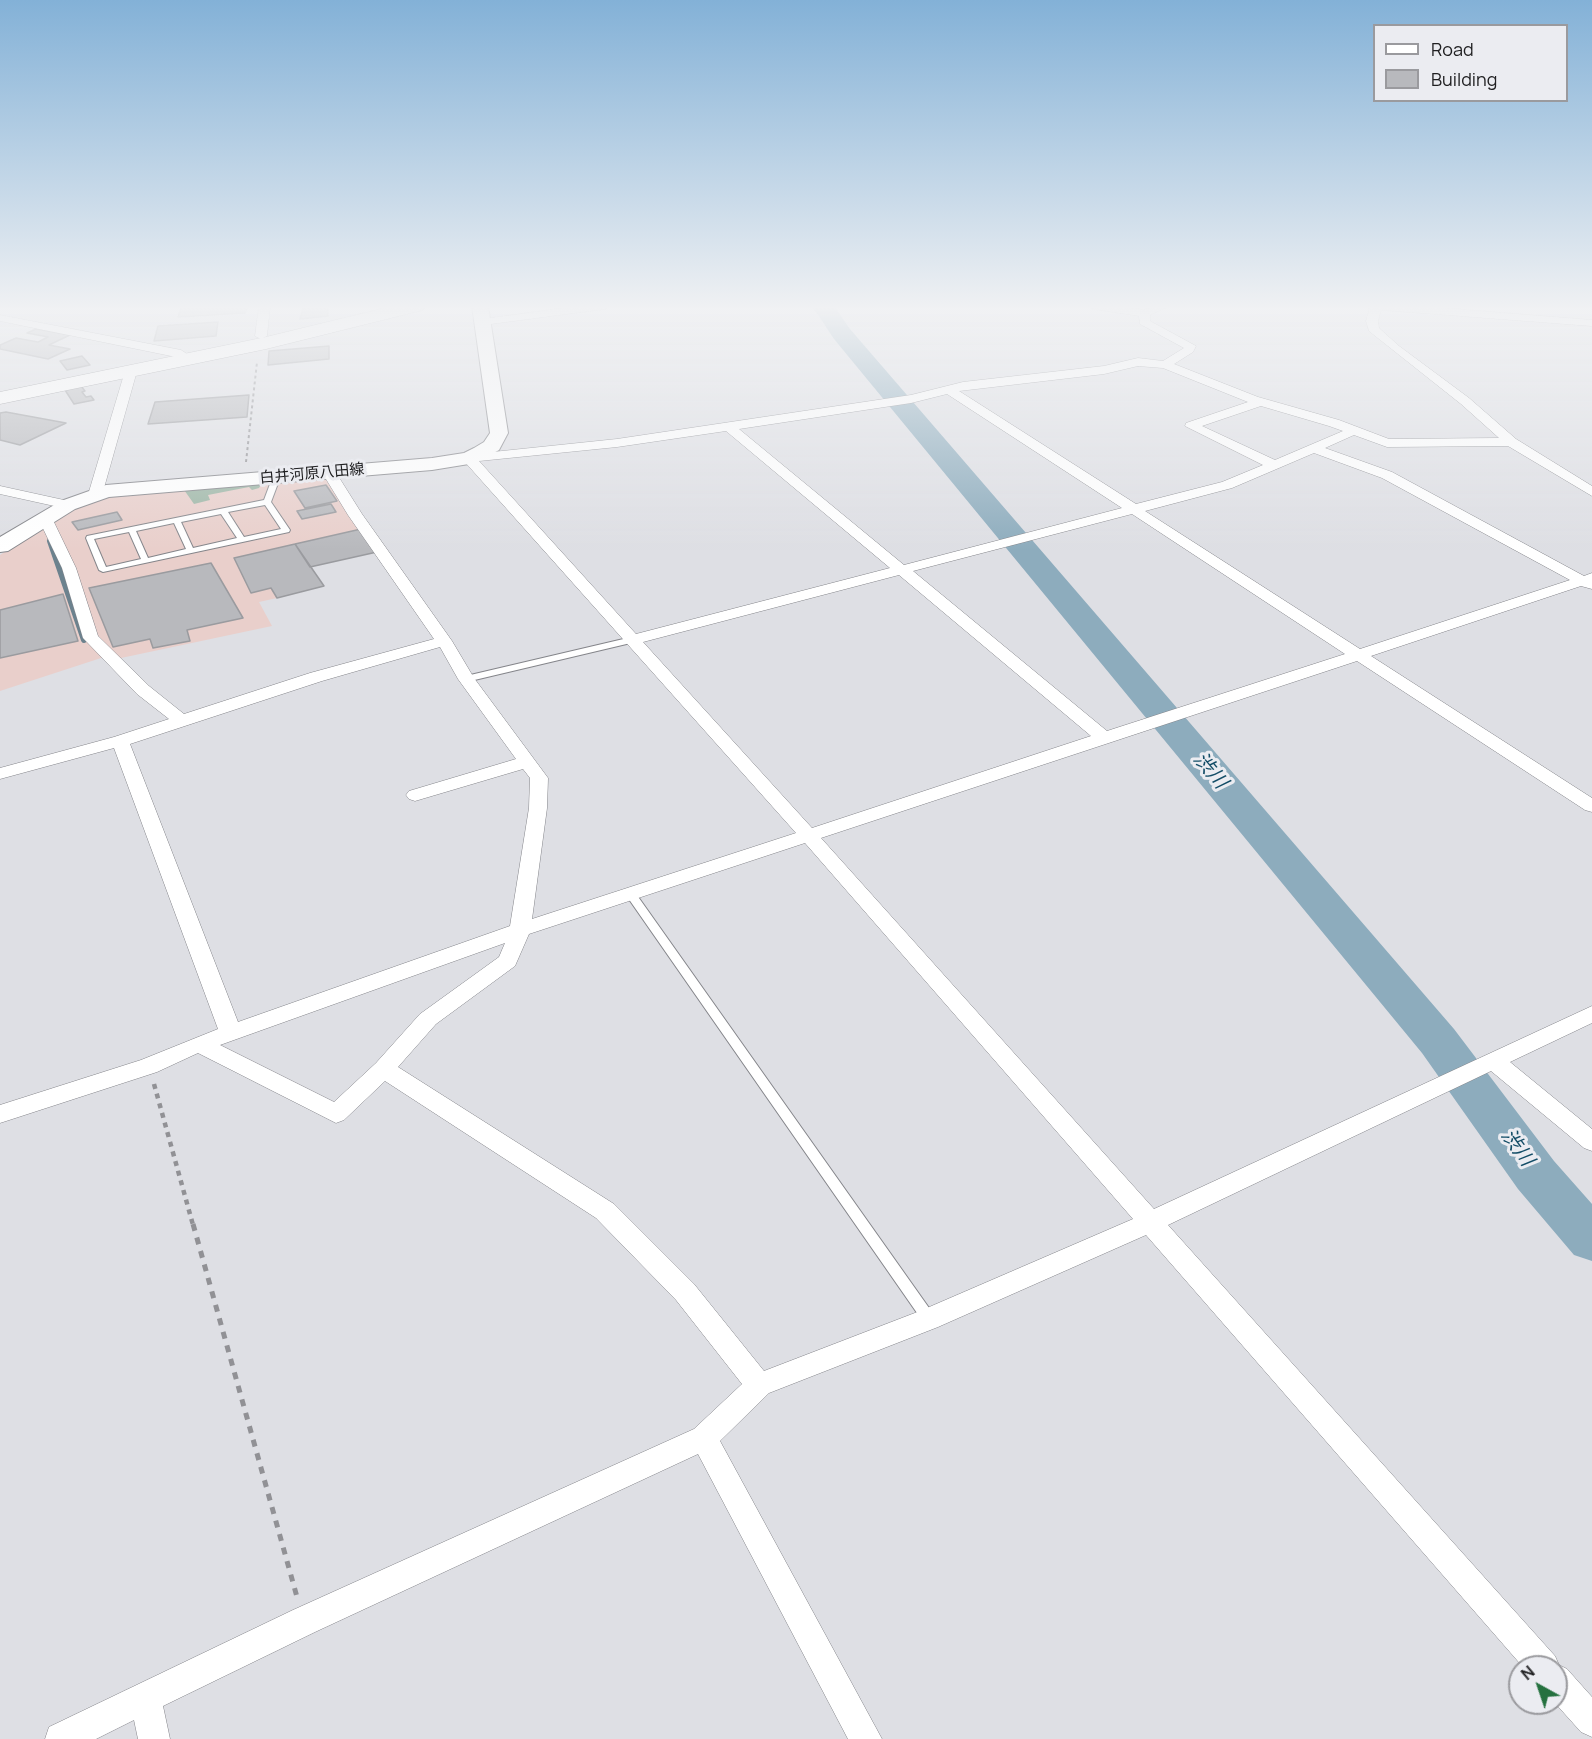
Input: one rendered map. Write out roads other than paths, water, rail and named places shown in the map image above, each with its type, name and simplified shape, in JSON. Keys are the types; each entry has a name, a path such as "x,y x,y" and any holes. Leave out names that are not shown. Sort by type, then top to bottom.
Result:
{"highway":[{"path":"0,398 53,387"}],"main road":[{"name":"白井河原八田線","path":"0,546 68,506 95,495 135,487 276,478 432,464 469,458 492,446 499,433 492,387"}],"street":[{"path":"95,495 126,387"},
{"path":"469,458 617,442 911,399 963,387"},
{"path":"1222,387 1387,443 1511,442"},
{"path":"1448,387 1511,442 1592,492"},
{"path":"948,389 1357,656 1592,806"},
{"path":"1261,402 1191,426 1273,464"},
{"path":"727,425 1104,738"},
{"path":"632,640 1227,485 1353,431"},
{"path":"1313,448 1387,475 1589,582"},
{"path":"469,458 807,835 1533,1655"},
{"path":"198,1044 246,1066 336,1114 384,1068 428,1019 508,961 520,930 538,808 539,778 466,679 444,641 355,515 333,479 333,472"},
{"path":"0,490 68,506"},
{"path":"45,518 69,568 91,638 143,690 181,720"},
{"path":"0,1114 148,1066 198,1044 630,893 1589,582"},
{"path":"0,774 120,741 316,677 444,641"},
{"path":"120,741 231,1033"},
{"path":"415,795 527,762"},
{"path":"61,1739 304,1621 704,1438 759,1385 929,1319 1150,1222 1592,1014"},
{"path":"1485,1064 1592,1142"},
{"path":"384,1068 605,1211 685,1292 759,1385"},
{"path":"704,1438 866,1739"},
{"path":"1568,1694 1592,1721"},
{"path":"146,1699 154,1739"}],"lane":[{"path":"267,502 276,478"},
{"path":"267,502 286,530 103,570 90,538 223,512 267,502"},
{"path":"223,512 242,540"},
{"path":"177,521 191,551"},
{"path":"132,530 145,560"},
{"path":"466,679 632,640"},
{"path":"630,893 929,1319"}],"waterway":[{"name":"渋川","path":"887,387 1438,1041 1536,1175 1592,1240"},
{"path":"50,541 84,640"}]}
